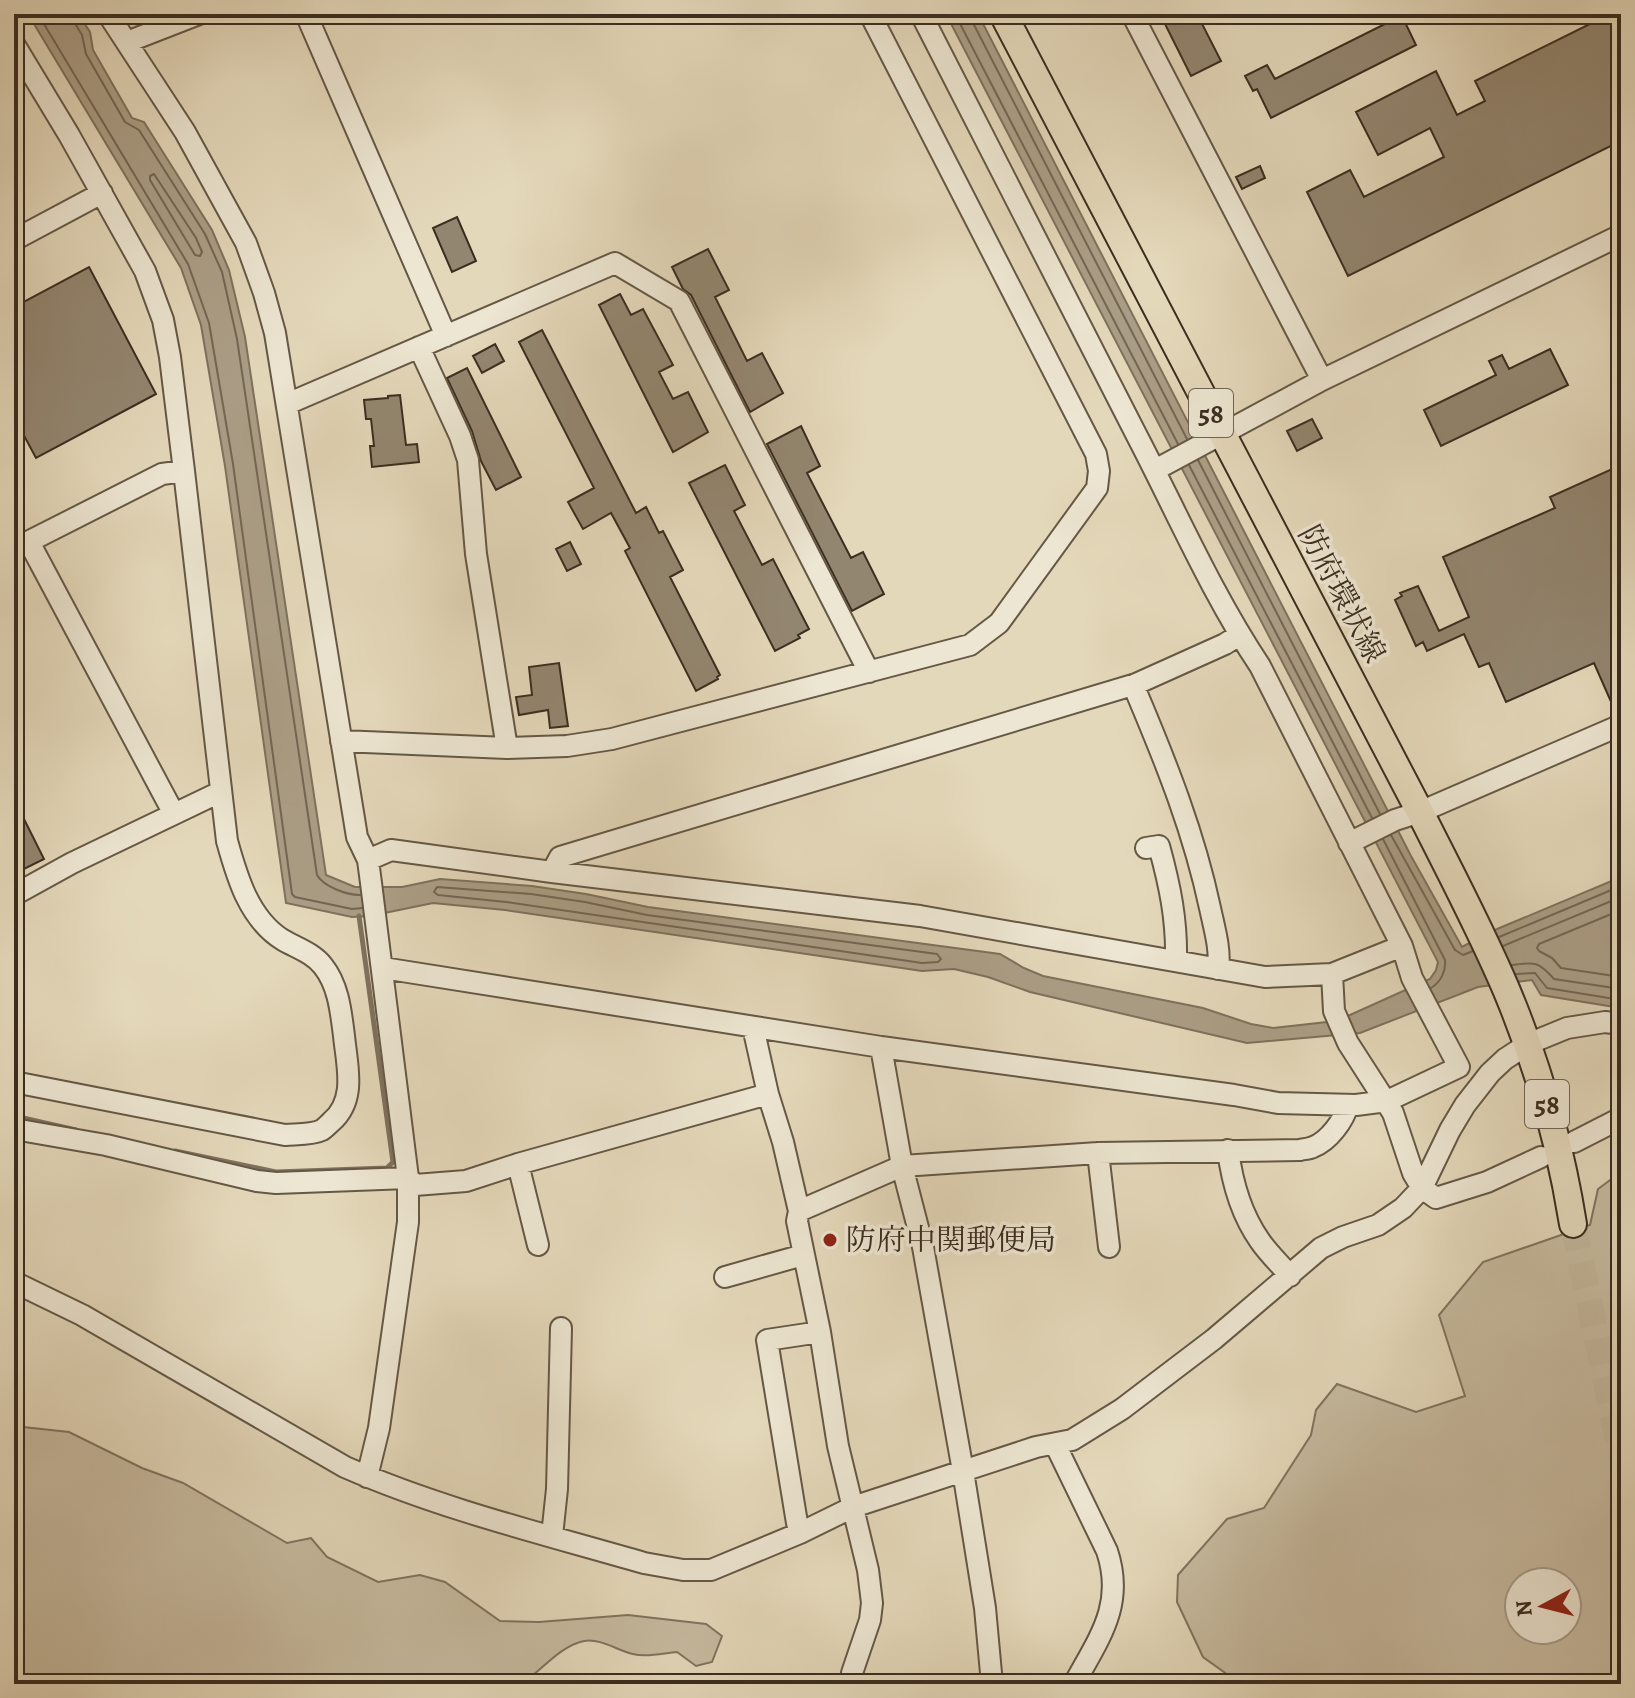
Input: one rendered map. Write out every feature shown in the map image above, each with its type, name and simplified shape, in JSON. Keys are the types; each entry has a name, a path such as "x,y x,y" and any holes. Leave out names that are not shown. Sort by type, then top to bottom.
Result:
{"main road":[{"name":"防府環状線","path":"1003,14 1222,435 1408,816 1478,928 1528,1044 1553,1122 1573,1224"}],"street":[{"path":"108,14 185,132 246,243 275,333 357,837 368,860 408,1178 406,1237 379,1428 367,1477"},
{"path":"127,42 199,14"},
{"path":"306,14 446,336"},
{"path":"341,741 507,748 567,746 612,739 970,645 999,623 1097,488 1099,471 1096,454 870,14"},
{"path":"383,968 881,1047 1278,1103 1348,1105 1387,1101 1459,1067 1412,978 1402,946 1353,841 1260,666 1239,635 1159,468 921,14"},
{"path":"1132,14 1322,380"},
{"path":"14,44 145,271 163,320 170,357 227,841 234,869 261,923 280,938 312,955 324,967 340,1005 349,1093 343,1109 321,1130 285,1135 14,1082"},
{"path":"14,240 102,193"},
{"path":"1159,468 1322,380 1621,235"},
{"path":"287,404 615,263 679,301 869,672"},
{"path":"419,347 468,460 476,554 507,748"},
{"path":"174,814 21,546 162,474 184,471"},
{"path":"552,872 560,857 1136,684 1239,635"},
{"path":"1136,684 1137,694 1190,829 1212,915 1218,969"},
{"path":"1353,841 1621,725"},
{"path":"14,895 72,863 220,792"},
{"path":"1146,848 1159,846 1172,894 1177,934 1176,961"},
{"path":"368,860 391,850 920,916 1265,977 1332,974 1402,946"},
{"path":"1332,974 1334,1011 1348,1043 1393,1113 1413,1173 1422,1188 1436,1198 1487,1182 1541,1157"},
{"path":"14,1282 82,1315 367,1477 411,1494 644,1563 683,1570 711,1570 853,1507 1036,1447 1072,1440 1122,1409 1214,1339 1321,1248 1378,1225 1403,1208 1422,1188 1465,1105 1505,1059 1528,1044 1567,1028 1605,1022 1621,1024"},
{"path":"753,1027 799,1211 797,1221 820,1332 838,1446 868,1570 872,1603 870,1620 852,1673 853,1684"},
{"path":"881,1047 902,1166 923,1247 963,1471 985,1608 992,1684"},
{"path":"14,1129 106,1145 257,1181 408,1178 415,1185 466,1181 768,1094"},
{"path":"799,1211 902,1166 1098,1153 1300,1150 1314,1147 1325,1139 1345,1116 1348,1105"},
{"path":"1574,1142 1621,1118"},
{"path":"1228,1150 1235,1191 1250,1225 1261,1243 1290,1276"},
{"path":"1098,1153 1109,1247"},
{"path":"518,1164 538,1245"},
{"path":"725,1277 803,1255"},
{"path":"552,1536 557,1489 561,1328"},
{"path":"800,1533 767,1340 820,1332"},
{"path":"1055,1444 1113,1569 1114,1592 1110,1614 1074,1684"}],"shaded area":[{"path":"1621,1172 1621,1684 1235,1684 1235,1680 1203,1657 1177,1602 1178,1575 1227,1519 1264,1508 1311,1435 1316,1410 1337,1384 1416,1412 1465,1396 1439,1315 1483,1262 1590,1225 1598,1189"},
{"path":"14,1426 69,1432 142,1468 183,1483 287,1543 311,1538 327,1557 378,1582 420,1575 445,1582 500,1621 539,1622 628,1615 706,1624 722,1636 712,1662 696,1666 677,1652 638,1655 597,1641 584,1641 559,1653 522,1684 14,1684"}],"water":[{"path":"28,14 78,14 90,32 93,50 132,118 144,122 212,230 229,270 245,337 326,875 355,887 402,887 440,879 532,886 648,907 1000,954 1043,976 1203,1008 1273,1028 1327,1022 1350,1015 1430,979 1438,962 946,14 978,14 1411,856 1462,947 1490,932 1621,877 1621,1008 1541,995 1532,980 1478,987 1360,1033 1247,1043 1030,992 954,969 922,971 505,910 433,903 352,917 286,903 225,466 201,325 181,268"}],"building":[{"path":"1160,14 1197,14 1221,61 1191,76"},
{"path":"1383,14 1401,14 1416,45 1271,118 1257,89 1253,91 1245,76 1267,65 1275,79 1387,23"},
{"path":"1610,14 1621,14 1621,141 1348,276 1307,192 1350,170 1364,197 1444,157 1430,128 1378,155 1356,112 1436,71 1457,115 1485,101 1475,81"},
{"path":"1260,166 1265,178 1242,189 1236,177"},
{"path":"457,217 476,261 452,272 433,228"},
{"path":"708,249 729,290 715,297 747,361 762,353 783,393 750,412 691,295 683,289 672,267"},
{"path":"89,267 156,394 36,458 14,417 14,307"},
{"path":"620,294 631,315 643,309 673,365 659,372 673,399 688,392 708,432 673,452 599,305"},
{"path":"542,330 636,513 646,507 659,533 663,531 683,570 670,577 720,675 696,691 625,551 630,548 611,513 583,529 568,502 594,488 519,342"},
{"path":"495,344 504,361 482,373 473,356"},
{"path":"1550,349 1568,385 1441,446 1424,410 1496,375 1489,361 1502,355 1509,369"},
{"path":"467,368 521,477 496,490 447,378"},
{"path":"400,395 406,445 417,444 419,462 372,467 370,446 374,446 371,419 366,419 364,400"},
{"path":"1312,419 1322,438 1297,451 1287,431"},
{"path":"801,426 820,466 807,473 851,558 863,552 884,594 852,611 767,444"},
{"path":"725,465 745,505 734,511 762,565 773,559 809,629 798,635 800,638 775,651 689,483"},
{"path":"1621,465 1621,712 1616,713 1594,663 1506,702 1489,663 1479,667 1464,634 1427,651 1423,642 1416,646 1395,600 1402,596 1400,593 1418,586 1439,631 1469,617 1443,557 1555,508 1550,497"},
{"path":"570,542 581,564 567,571 556,549"},
{"path":"559,663 568,726 550,728 548,710 519,715 516,697 532,695 529,667"},
{"path":"14,799 44,859 14,874"}],"waterway":[{"path":"175,1151 276,1172 387,1168 393,1162 359,916"},
{"path":"14,1116 76,1130"}],"tunnel":[{"path":"1573,1224 1621,1455"}],"place":[{"name":"防府中関郵便局","path":"830,1240"}]}
